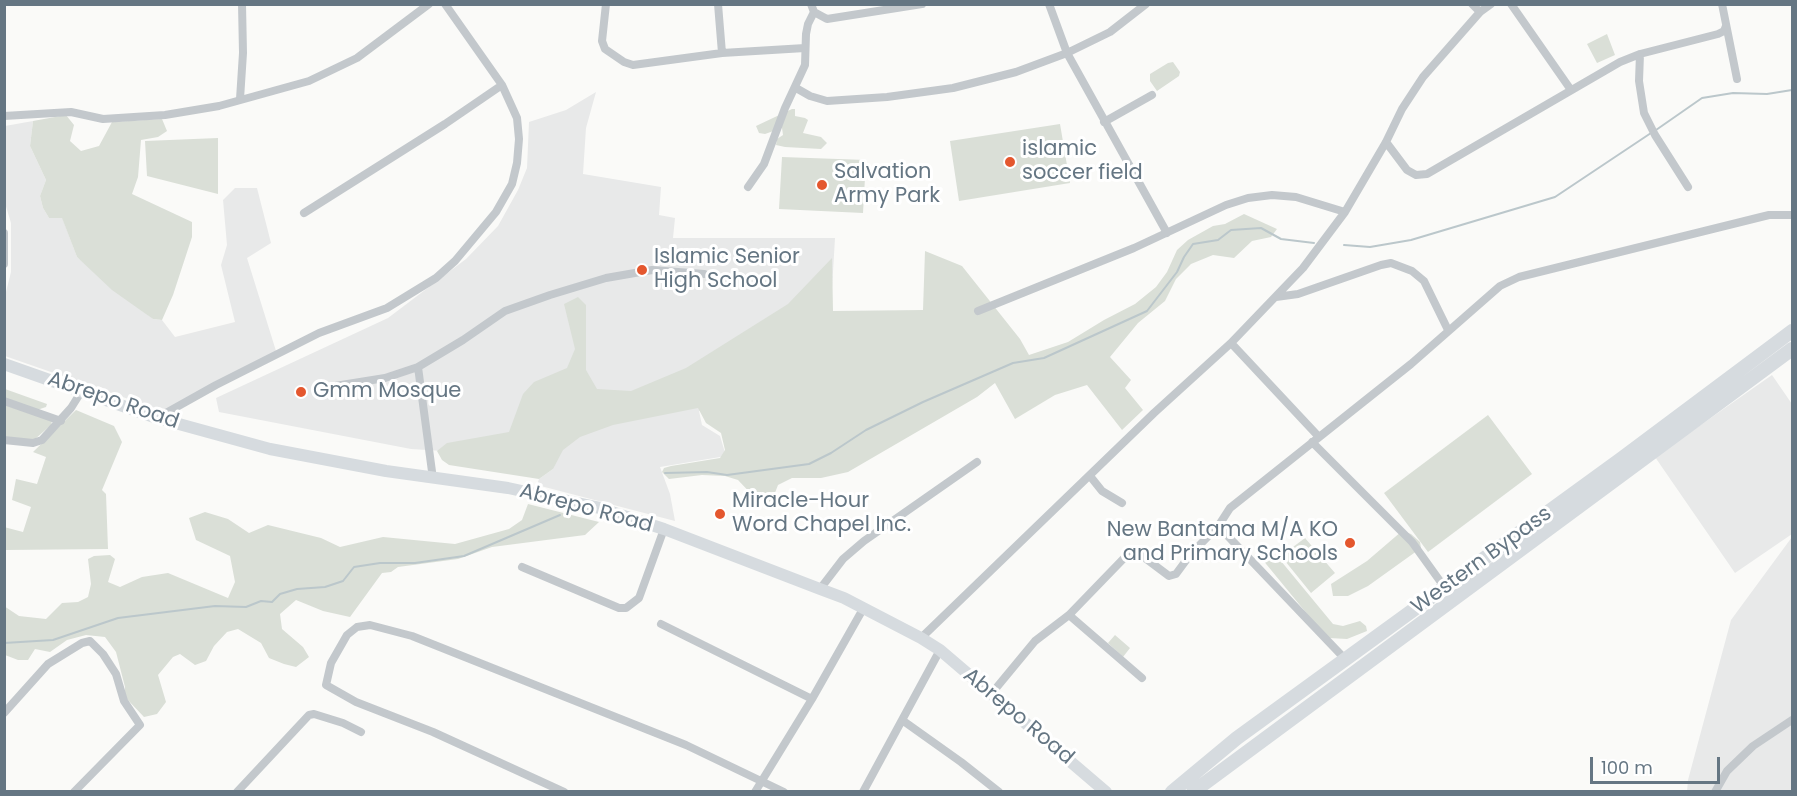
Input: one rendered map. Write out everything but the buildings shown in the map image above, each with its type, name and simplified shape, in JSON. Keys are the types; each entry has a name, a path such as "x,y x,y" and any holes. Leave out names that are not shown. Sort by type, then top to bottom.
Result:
{"highway":[{"name":"Western Bypass","path":"1172,792 1237,738 1445,588 1792,331"},
{"name":"Western Bypass","path":"1192,792 1792,349"}],"main road":[{"name":"Abrepo Road","path":"4,364 157,418 270,449 433,479 549,496 596,507 664,529 844,598 921,638 939,650 1106,792"}],"street":[{"path":"240,99 243,53 242,4"},
{"path":"4,116 71,112 104,118 165,115 219,106 309,81 357,58 429,4"},
{"path":"157,418 216,385 319,333 387,308 436,278 455,261 496,212 512,184 517,163 519,139 516,118 502,85 445,4"},
{"path":"606,4 602,41 605,49 624,62 633,65 722,53 806,48"},
{"path":"718,4 722,53"},
{"path":"748,187 764,164 785,108 805,65 808,24 812,8 827,19 921,4"},
{"path":"1048,4 1067,53 1167,233"},
{"path":"795,88 827,101 887,97 974,83 1016,72 1067,53 1110,32 1146,4"},
{"path":"1472,4 1480,12"},
{"path":"921,638 1231,343 1303,268 1345,212 1386,142 1402,109 1423,77 1480,12 1491,4"},
{"path":"1511,4 1571,90"},
{"path":"1722,4 1737,78"},
{"path":"1386,142 1407,170 1416,175 1427,174 1605,70 1640,54 1718,34 1724,31 1726,26"},
{"path":"1640,54 1639,81 1648,125 1688,187"},
{"path":"304,213 436,130 502,85"},
{"path":"1104,122 1152,95"},
{"path":"978,311 1134,248 1226,205 1248,198 1272,195 1296,197 1345,212"},
{"path":"992,693 1035,641 1069,615 1108,572 1129,553 1137,552 1169,576 1176,574 1190,555 1219,525 1230,508 1411,364 1500,286 1518,277 1769,215 1792,215"},
{"path":"4,232 4,264"},
{"path":"1276,297 1298,294 1392,263 1412,271 1424,281 1448,330"},
{"path":"335,386 386,378 418,367 505,311 606,278 652,270 704,274"},
{"path":"1231,343 1316,440 1412,542 1445,588"},
{"path":"418,367 433,479"},
{"path":"4,440 33,443 42,440 61,421 81,392"},
{"path":"4,401 61,421"},
{"path":"820,589 843,559 864,541 977,462"},
{"path":"1090,476 1102,491 1122,503"},
{"path":"1219,525 1241,552 1346,660"},
{"path":"522,567 619,608 626,608 639,598 664,529"},
{"path":"755,792 812,699 863,609"},
{"path":"1069,615 1142,678"},
{"path":"661,624 812,699"},
{"path":"564,792 433,732 356,702 326,685 331,663 347,635 357,627 370,625 412,636 686,745 784,792"},
{"path":"4,713 48,664 82,643 90,641 103,654 116,674 124,701 140,725 74,792"},
{"path":"863,792 939,650"},
{"path":"237,792 309,714 343,723 361,732"},
{"path":"902,720 999,792"},
{"path":"1715,792 1727,771 1753,746 1792,720"},
{"path":"246,782 249,792"}],"shaded area":[{"path":"1607,34 1615,55 1597,63 1587,44"},
{"path":"1173,62 1180,72 1179,76 1157,91 1150,81 1150,74"},
{"name":"Islamic Senior High School","path":"596,92 586,128 583,174 661,187 659,215 675,218 673,238 835,238 827,373 699,411 702,425 720,436 726,456 660,467 670,494 675,521 537,485 539,479 553,469 443,451 411,449 219,412 216,398 388,318 466,259 498,226 518,190 527,168 529,122 566,110"},
{"path":"795,109 795,116 808,120 803,133 821,137 827,143 821,149 776,145 777,139 783,135 782,128 765,134 759,133 756,126"},
{"path":"66,115 74,125 70,141 81,151 99,146 112,122 162,119 167,131 158,137 141,140 138,177 132,194 192,222 192,237 173,295 162,320 153,319 112,290 77,257 62,218 49,218 43,208 40,196 46,180 30,146 33,121"},
{"path":"33,121 30,146 46,180 40,196 49,218 62,217 77,257 153,319 162,320 175,337 235,322 221,265 227,245 223,200 235,188 257,188 271,243 247,258 276,351 163,411 5,356 5,296 11,272 11,223 5,203 5,126"},
{"name":"islamic soccer field","path":"1060,124 1070,183 959,201 950,141"},
{"path":"218,138 218,194 147,176 145,141"},
{"name":"Salvation Army Park","path":"782,157 866,160 863,213 779,209"},
{"path":"1244,214 1277,229 1271,237 1252,241 1234,258 1213,255 1191,264 1176,279 1165,301 1138,323 1110,357 1131,380 1125,388 1143,410 1122,430 1087,385 1055,395 1015,419 995,383 977,397 848,472 821,478 792,478 778,485 773,498 768,503 756,499 738,480 725,476 702,475 669,479 662,472 664,468 671,466 720,458 725,450 721,433 706,423 698,408 613,425 580,437 563,450 553,469 539,479 449,465 442,460 437,451 447,443 509,432 523,394 534,382 567,368 575,349 564,304 578,297 586,305 586,370 597,389 631,391 686,368 788,304 832,258 833,311 923,310 925,251 962,266 1020,339 1029,355 1068,342 1135,304 1156,287 1167,272 1177,250 1188,240 1213,226 1225,224"},
{"path":"1772,375 1792,404 1792,534 1735,573 1655,457"},
{"path":"5,389 47,404 46,407 37,410 5,398"},
{"path":"5,405 52,421 51,425 34,440 5,437"},
{"path":"76,410 114,426 122,442 102,490 106,494 108,549 5,550 4,527 23,532 31,507 12,500 16,479 37,484 46,457 33,452"},
{"path":"1488,415 1532,474 1428,552 1384,493"},
{"path":"528,504 599,522 585,535 492,547 458,559 398,567 391,572 382,573 350,617 323,611 296,600 280,614 282,629 303,647 309,657 296,667 284,664 269,658 261,643 238,629 227,632 214,646 206,661 195,665 180,654 173,657 158,675 166,702 157,714 144,717 125,697 125,687 116,652 105,637 86,635 67,640 50,652 35,649 28,660 18,660 5,655 4,606 19,616 46,619 62,603 78,602 88,597 91,584 88,559 94,556 110,555 115,559 108,582 120,587 142,577 168,573 228,598 235,582 230,556 196,540 189,518 205,512 228,519 249,533 268,525 321,538 340,547 383,537 455,544 509,529 522,520"},
{"path":"1402,531 1411,534 1420,542 1421,548 1368,586 1348,596 1333,596 1331,584 1367,561"},
{"path":"1792,537 1792,791 1687,792 1688,780 1731,620"},
{"path":"1305,538 1335,573 1311,593 1281,556"},
{"path":"1268,553 1276,555 1333,624 1343,626 1360,621 1366,626 1367,631 1347,639 1329,638 1262,559"},
{"path":"1115,635 1130,648 1123,657 1108,643"}],"waterway":[{"path":"1656,130 1702,98 1733,93 1767,94 1792,90"},
{"path":"1344,245 1370,247 1411,240 1555,197 1651,133"},
{"path":"665,473 707,472 727,475 809,464 831,453 866,430 923,402 1013,363 1044,358 1147,311 1177,272 1193,244 1218,240 1231,230 1261,228 1281,239 1314,243"},
{"path":"4,643 53,640 118,618 215,606 246,607 261,601 272,602 280,594 297,589 325,587 343,581 354,567 380,563 415,563 464,556 560,515"}],"place":[{"name":"islamic soccer field","path":"1010,162"},
{"name":"Salvation Army Park","path":"822,185"},
{"name":"Islamic Senior High School","path":"642,270"},
{"name":"Gmm Mosque","path":"301,392"},
{"name":"Miracle-Hour Word Chapel Inc.","path":"720,514"},
{"name":"New Bantama M/A KO and Primary Schools","path":"1350,543"}]}
